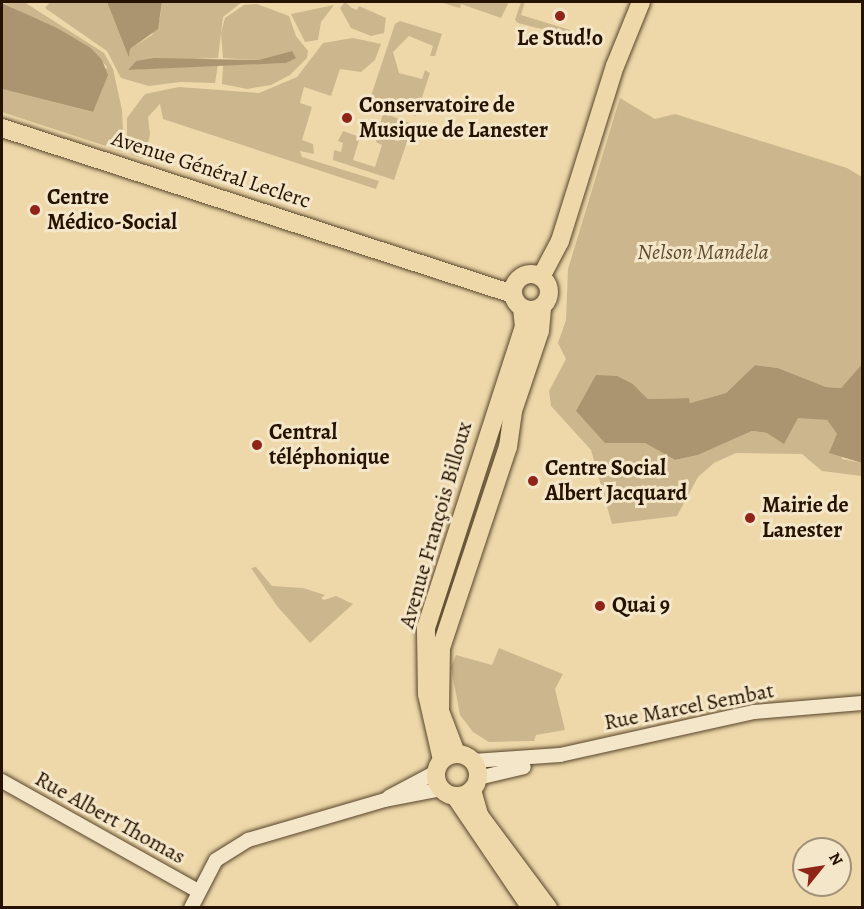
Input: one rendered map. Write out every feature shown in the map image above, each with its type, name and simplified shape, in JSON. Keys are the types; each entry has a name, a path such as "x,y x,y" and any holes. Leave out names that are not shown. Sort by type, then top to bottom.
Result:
{"main road":[{"path":"542,306 532,310 517,295 527,274 541,277 560,241 615,66 641,2"},
{"name":"Avenue Général Leclerc","path":"2,128 407,257 427,258 517,295"},
{"name":"Avenue François Billoux","path":"445,762 440,711 441,648 508,447 513,411 540,331 542,306 549,291 541,277"},
{"name":"Avenue François Billoux","path":"445,762 427,694 426,628 524,327 517,295"},
{"path":"426,628 441,648"},
{"path":"445,762 464,783 544,907"},
{"path":"445,762 464,783"}],"street":[{"name":"Rue Marcel Sembat","path":"191,908 216,860 240,844 385,800 464,783 560,755 754,712 862,703"},
{"name":"Rue Marcel Sembat","path":"385,800 445,762"},
{"name":"Rue Albert Thomas","path":"2,781 198,891"}],"green space":[{"path":"2,2 24,2 104,53 113,69 122,110 124,152 2,112 2,89 92,112 107,67 91,48"},
{"path":"50,2 107,2 129,58 130,49 152,35 160,18 162,2 242,2 223,17 218,58 136,61 128,70 218,65 215,83 180,82 149,86 121,78 107,51 45,8"},
{"path":"345,2 357,10 359,6 386,18 384,33 371,36 351,28 340,8"},
{"path":"439,2 509,2 501,18 461,4 460,8"},
{"path":"521,2 525,2 521,15 570,30 569,36 518,23 515,20"},
{"path":"257,4 289,16 296,36 308,51 307,58 290,75 271,85 247,89 222,84 223,65 286,63 292,51 258,60 223,58 221,33 225,18 244,5"},
{"path":"334,5 321,22 318,40 305,42 291,14"},
{"path":"400,21 442,34 435,56 430,56 433,46 409,36 393,52 399,73 422,79 425,70 430,73 416,116 373,102 371,96 395,24"},
{"path":"353,38 381,44 375,60 361,72 340,69 331,96 304,87 300,103 312,107 302,140 313,144 314,154 300,151 302,157 379,181 376,189 163,119 160,104 148,117 150,134 145,159 132,155 127,143 127,118 145,94 179,87 259,93 297,77 323,43"},
{"name":"Nelson Mandela","path":"620,98 655,119 675,114 847,168 862,177 862,364 841,388 826,387 778,368 755,365 726,393 690,403 689,398 648,399 633,384 596,375 589,393 605,443 645,443 675,460 698,455 752,431 767,433 798,418 812,418 827,420 837,434 842,459 862,463 862,476 822,471 802,454 736,453 714,463 698,477 677,516 612,524 591,450 551,406 549,391 566,359 558,343 566,320 568,269"},
{"path":"383,113 413,124 394,180 333,160 334,150 341,152 343,143 338,141 343,131 360,137 353,160 375,167 382,145 376,142"},
{"path":"256,567 272,586 303,588 325,595 321,598 324,600 336,596 353,604 310,643 277,606 251,568"},
{"path":"499,648 563,674 555,689 565,730 536,735 534,741 489,742 473,732 460,715 451,667 456,655 492,665"}],"shaded area":[{"path":"107,2 162,2 158,29 130,49 129,58"},
{"path":"2,3 57,28 91,48 102,60 108,75 93,112 2,89"},
{"path":"292,51 296,58 286,63 128,70 136,61 154,58 258,60"},
{"path":"862,364 862,463 829,453 837,434 827,420 798,418 784,444 767,433 752,431 698,455 675,460 645,443 605,443 576,411 596,375 617,376 633,384 648,399 689,398 690,403 726,393 755,365 778,368 826,387 841,388"}],"place":[{"name":"Le Stud!o","path":"560,16"},
{"name":"Conservatoire de Musique de Lanester","path":"347,118"},
{"name":"Centre Médico-Social","path":"35,210"},
{"name":"Central téléphonique","path":"257,445"},
{"name":"Centre Social Albert Jacquard","path":"533,481"},
{"name":"Mairie de Lanester","path":"750,518"},
{"name":"Quai 9","path":"600,606"}]}
